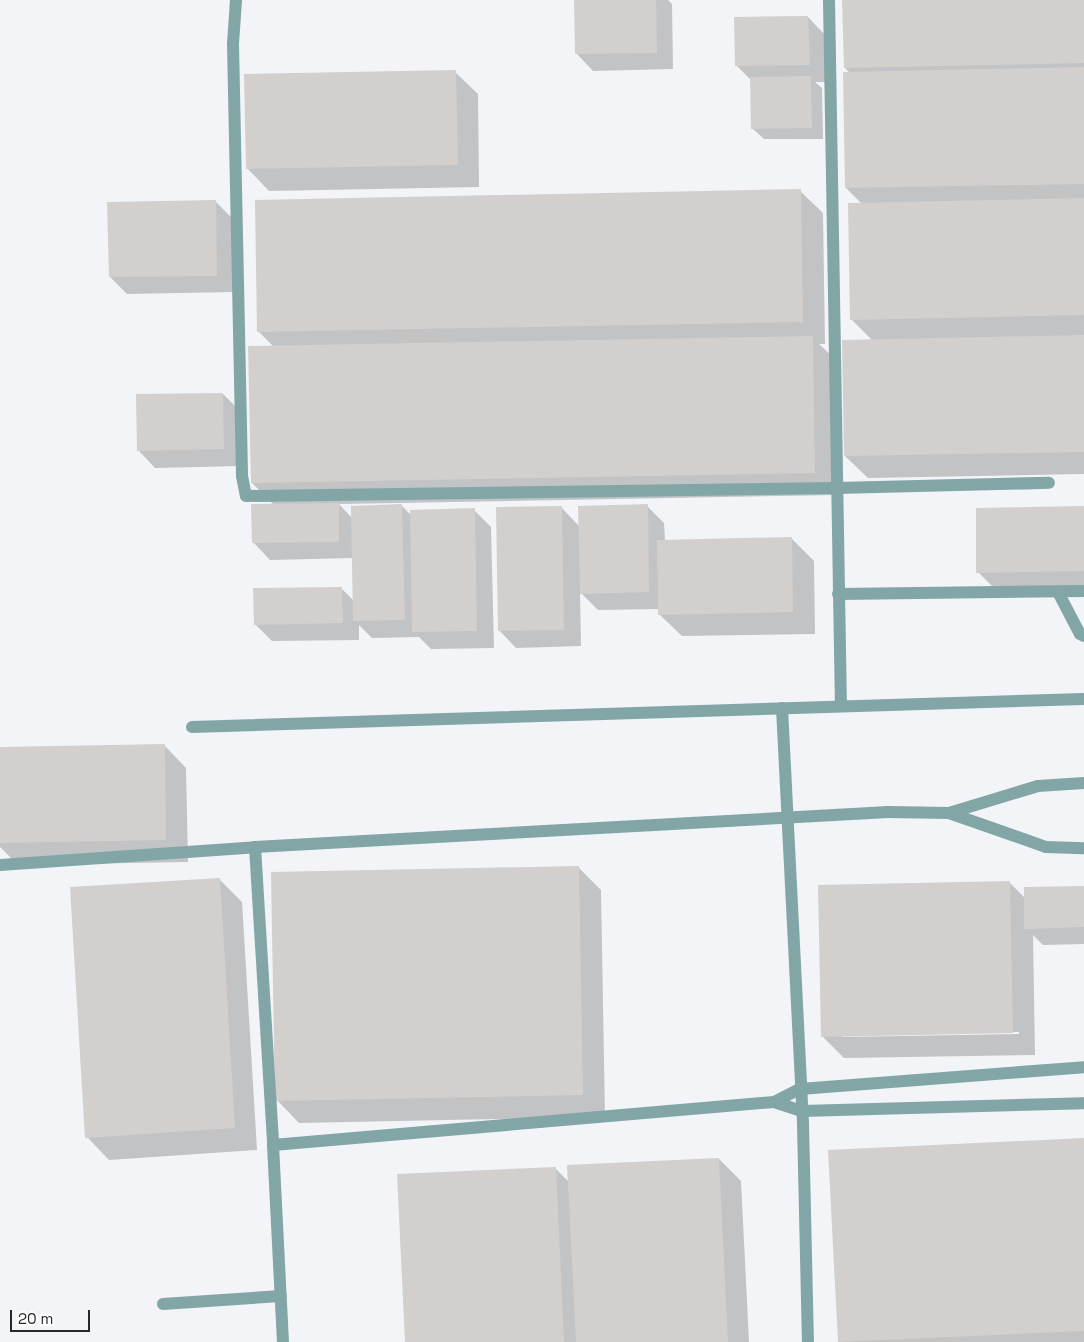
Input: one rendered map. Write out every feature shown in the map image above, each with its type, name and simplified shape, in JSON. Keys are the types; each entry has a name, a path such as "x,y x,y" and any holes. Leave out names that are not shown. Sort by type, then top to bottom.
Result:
{"lane":[{"path":"236,0 233,44 242,476 246,496 837,488 1049,483"},
{"path":"829,0 841,706"},
{"path":"838,594 1084,591"},
{"path":"1058,592 1080,634 1084,636"},
{"path":"192,727 1084,699"},
{"path":"782,708 783,758 789,818 802,1111 808,1342"},
{"path":"0,865 255,847 888,812 949,813 1038,786 1084,783"},
{"path":"949,813 1046,847 1084,848"},
{"path":"255,847 283,1342"},
{"path":"273,1145 774,1102 800,1089 1084,1067"},
{"path":"774,1102 802,1111 1084,1103"},
{"path":"163,1304 281,1296"}],"building":[{"path":"574,0 656,0 657,53 575,54"},
{"path":"842,0 1084,0 1084,63 844,68"},
{"path":"808,16 810,65 735,66 734,17"},
{"path":"1084,67 1084,184 845,188 843,72"},
{"path":"456,70 458,165 246,169 244,74"},
{"path":"811,76 812,128 751,129 750,77"},
{"path":"801,189 803,322 257,332 255,200"},
{"path":"1084,198 1084,315 850,320 848,203"},
{"path":"216,200 217,276 109,277 107,202"},
{"path":"1084,335 1084,452 844,456 842,340"},
{"path":"813,336 815,473 251,483 248,346"},
{"path":"223,393 224,449 137,451 136,394"},
{"path":"339,503 339,542 252,543 251,504"},
{"path":"402,504 405,620 353,621 351,506"},
{"path":"648,504 649,592 580,594 578,506"},
{"path":"562,506 564,630 498,631 496,507"},
{"path":"1084,506 1084,571 976,573 976,508"},
{"path":"475,508 477,631 412,632 410,510"},
{"path":"792,537 793,612 658,615 657,540"},
{"path":"342,587 343,623 254,625 253,588"},
{"path":"165,744 166,840 0,843 0,747"},
{"path":"579,866 583,1095 275,1101 271,872"},
{"path":"220,878 235,1128 85,1138 70,887"},
{"path":"1010,881 1013,1033 821,1037 818,885"},
{"path":"1084,886 1084,927 1024,929 1024,887"},
{"path":"1084,1138 1084,1331 838,1342 828,1150"},
{"path":"719,1158 728,1342 576,1342 567,1165"},
{"path":"556,1167 564,1342 405,1342 397,1174"}]}
